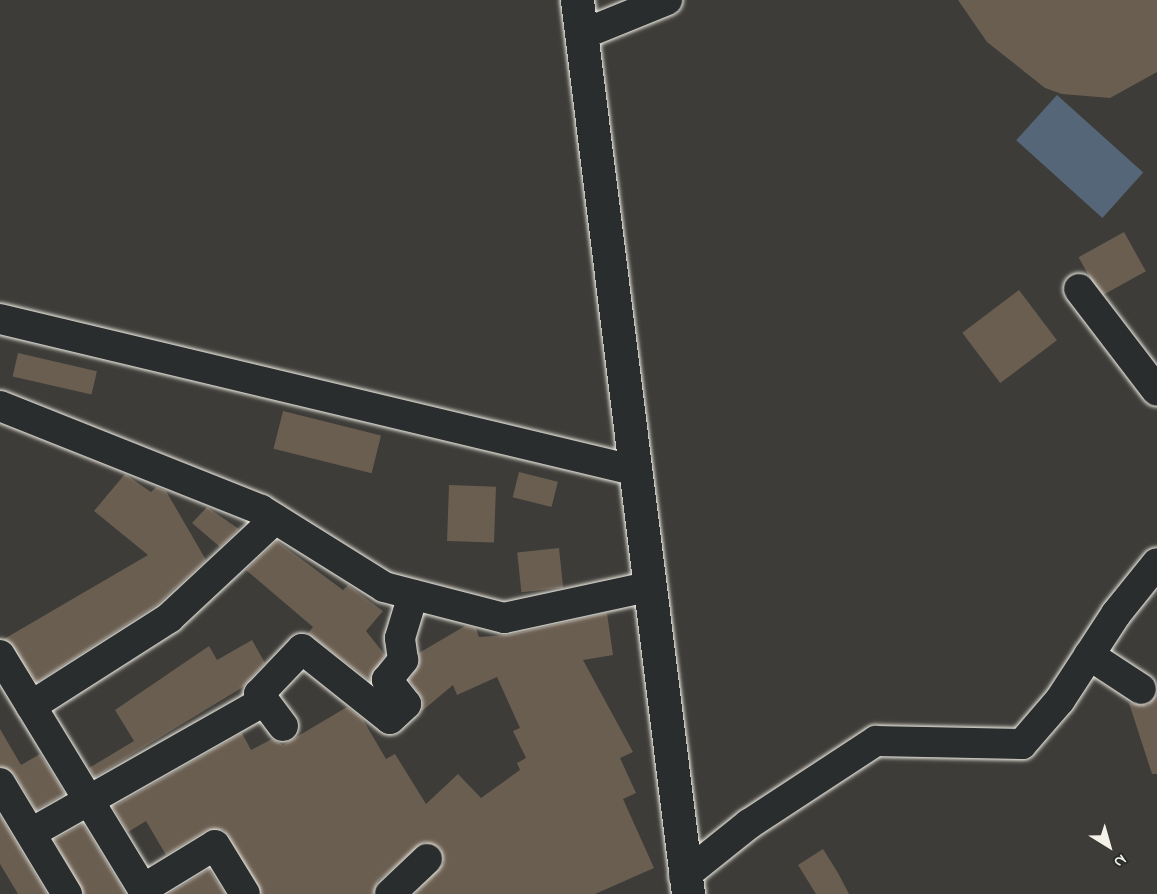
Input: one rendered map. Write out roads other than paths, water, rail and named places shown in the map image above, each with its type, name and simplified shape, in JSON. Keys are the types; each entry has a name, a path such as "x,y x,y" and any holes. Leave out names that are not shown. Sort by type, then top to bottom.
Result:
{"main road":[{"path":"577,0 652,586 686,885"}],"street":[{"path":"581,35 667,0"},
{"path":"1079,289 1157,391"},
{"path":"0,320 637,471"},
{"path":"0,406 275,519 384,587 504,618 652,586"},
{"path":"31,706 169,618 275,519"},
{"path":"686,885 749,824 876,741 1022,744 1157,564"},
{"path":"283,726 259,694 302,649 390,719 406,704 387,680 403,660 400,638 413,595"},
{"path":"0,655 144,892 215,845 245,894"},
{"path":"1089,655 1141,689"},
{"path":"31,833 90,803 264,701"},
{"path":"0,783 67,894"},
{"path":"390,894 427,859"}],"water":[{"path":"1057,95 1143,173 1102,218 1016,140"}]}
